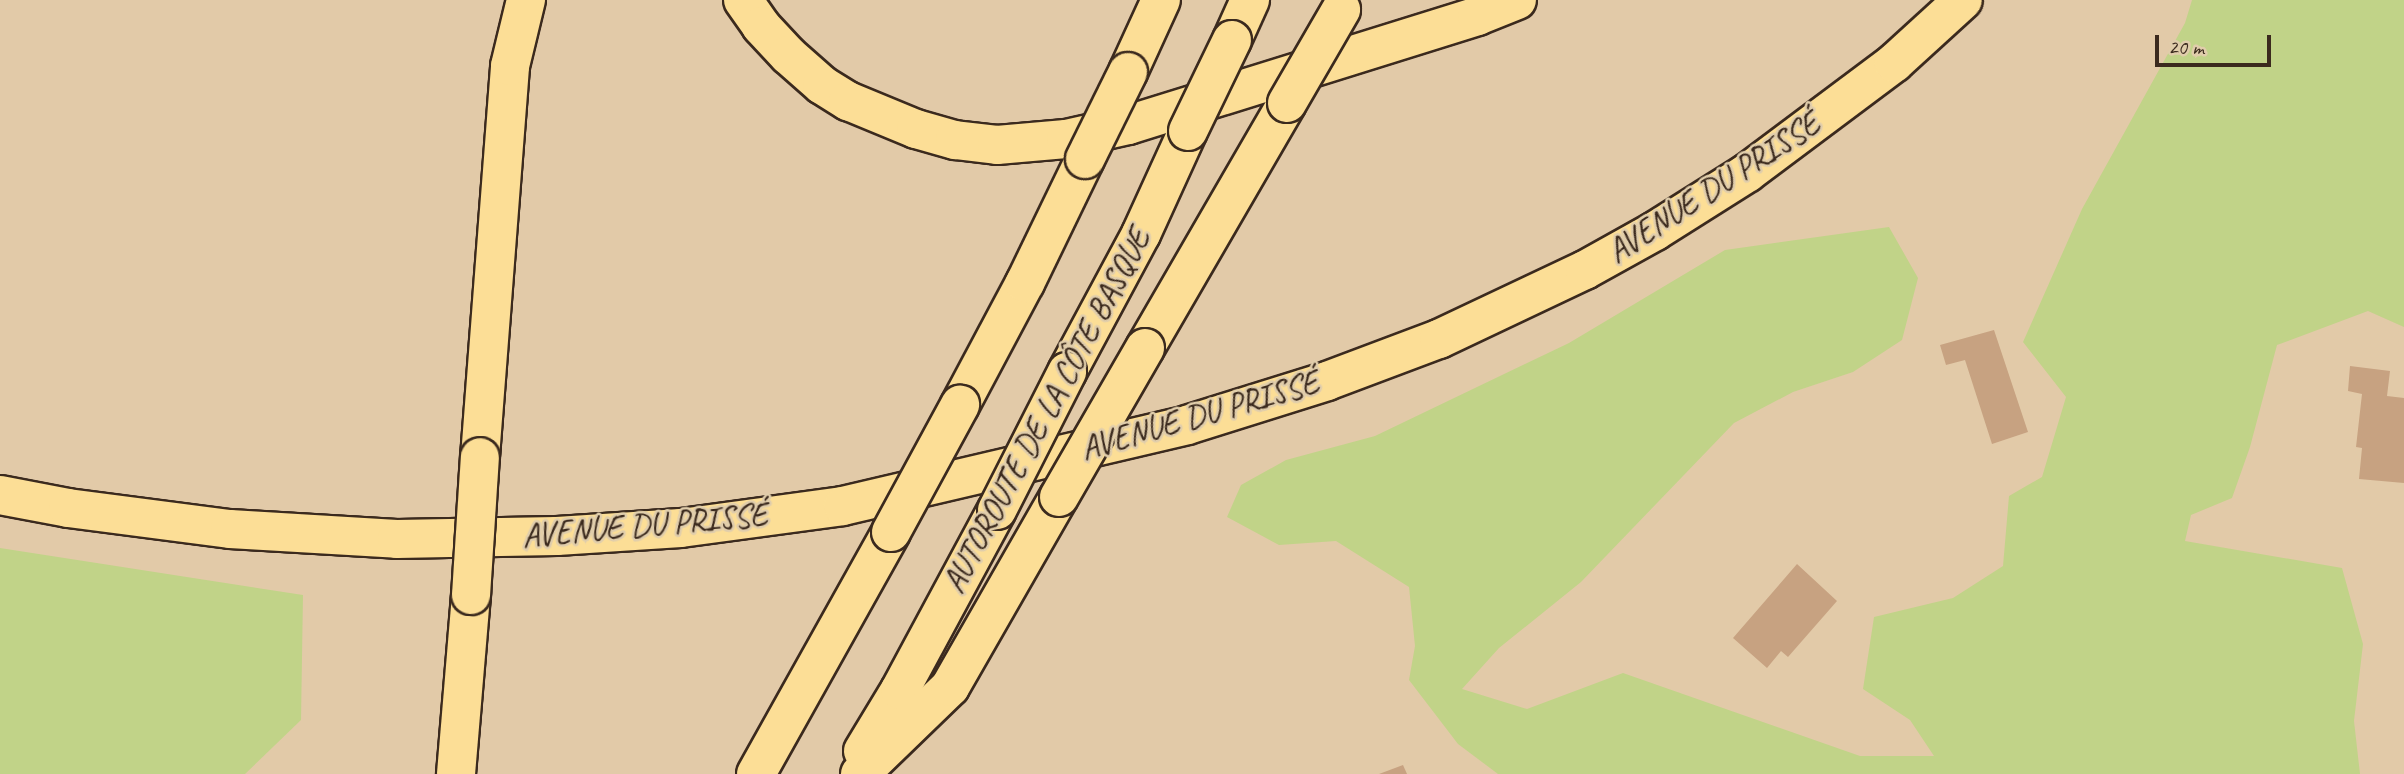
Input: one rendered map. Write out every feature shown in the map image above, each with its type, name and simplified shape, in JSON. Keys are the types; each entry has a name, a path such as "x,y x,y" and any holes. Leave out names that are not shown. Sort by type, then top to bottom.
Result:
{"main road":[{"path":"456,774 510,66 526,0"},
{"path":"743,0 788,55 822,85 848,101 916,130 955,140 997,145 1066,139 1128,125 1477,16 1517,0"},
{"path":"756,774 891,532 1025,283 1161,0"},
{"name":"AUTOROUTE DE LA CÔTE BASQUE","path":"849,774 900,690 1141,234 1250,0"},
{"name":"AVENUE DU PRISSÉ","path":"0,495 68,508 230,529 397,539 557,536 681,528 843,506 1187,425 1327,381 1439,339 1597,264 1747,173 1894,63 1963,0"},
{"path":"860,774 950,687 1344,5"}],"green space":[{"path":"2192,0 2404,0 2404,327 2368,311 2277,345 2250,447 2232,498 2191,515 2185,541 2342,568 2363,644 2354,721 2360,774 1498,774 1458,744 1409,680 1415,646 1409,587 1336,541 1279,545 1227,517 1241,485 1286,460 1375,436 1569,343 1725,250 1889,227 1918,278 1902,340 1853,372 1793,392 1734,423 1581,582 1499,648 1462,689 1527,709 1623,673 1860,756 1934,756 1910,720 1863,689 1874,617 1953,598 2003,566 2009,496 2042,477 2066,397 2023,342 2082,209 2185,23"},
{"path":"0,548 303,595 301,720 245,774 0,774"}],"building":[{"path":"1994,330 2028,432 1992,444 1965,360 1946,365 1940,345"},
{"path":"2350,366 2390,371 2387,396 2404,398 2404,483 2359,479 2362,448 2356,447 2362,394 2348,391"},
{"path":"1797,564 1837,601 1788,657 1781,651 1767,668 1733,638"},
{"path":"1403,765 1407,774 1379,774"}]}
